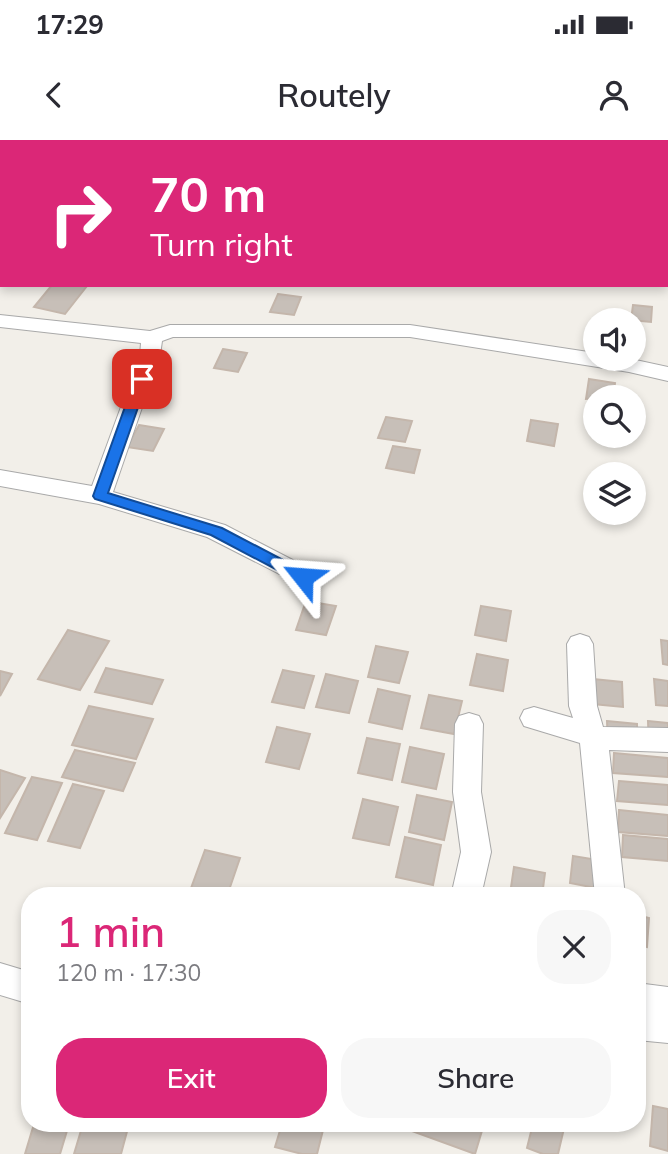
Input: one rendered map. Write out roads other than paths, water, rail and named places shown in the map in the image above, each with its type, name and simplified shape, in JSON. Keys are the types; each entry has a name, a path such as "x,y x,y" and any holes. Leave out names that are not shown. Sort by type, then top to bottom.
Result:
{"street":[{"path":"0,321 152,338 170,331 411,331 629,365 668,374"},
{"path":"100,496 150,355 152,338"},
{"path":"0,478 100,496 216,531 303,577"},
{"path":"580,644 583,706 593,738 609,887"},
{"path":"534,718 592,735 593,738 668,740"},
{"path":"468,887 476,852 467,792 469,724"},
{"path":"0,979 21,985"},
{"path":"646,1000 668,1003"},
{"path":"646,1024 668,1026"}]}
